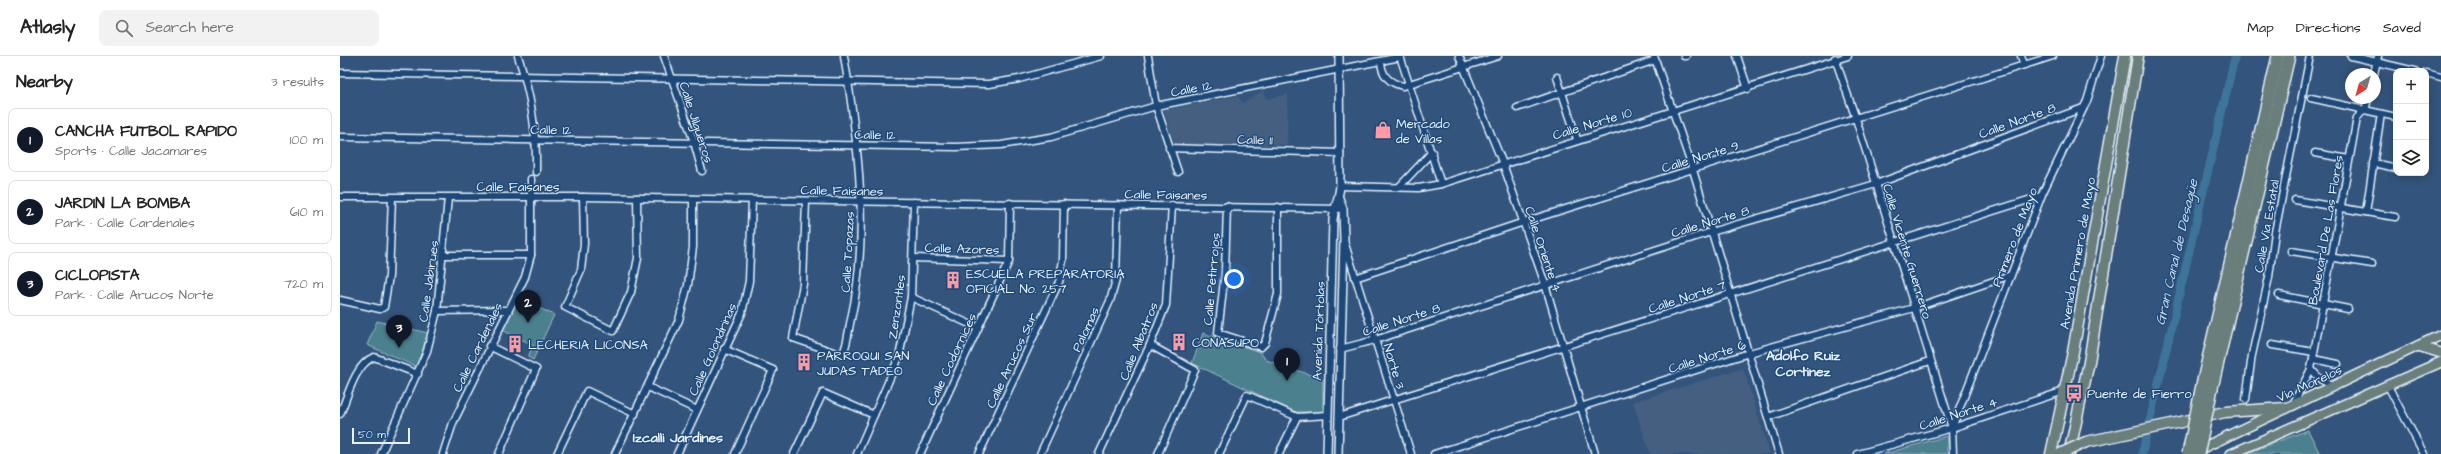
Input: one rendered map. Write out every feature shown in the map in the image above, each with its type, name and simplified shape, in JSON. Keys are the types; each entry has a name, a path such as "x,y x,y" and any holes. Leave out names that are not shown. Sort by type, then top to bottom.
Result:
{"highway":[{"name":"Avenida Primero de Mayo","path":"2051,454 2064,391 2125,56"},
{"path":"2069,454 2089,362 2138,56"},
{"path":"2198,454 2207,387 2278,56"},
{"path":"2188,454 2207,387 2289,56"},
{"path":"2060,454 2086,442 2225,412 2289,407"}],"main road":[{"name":"Vía Morelos","path":"2188,454 2441,335"},
{"path":"2418,346 2441,353"},
{"path":"2231,454 2419,373 2441,362"},
{"path":"2419,373 2441,370"}],"street":[{"path":"518,56 525,76 537,140 536,172"},
{"name":"Calle Jilgueros","path":"664,56 694,142 702,171"},
{"name":"Calle Topazas","path":"806,200 803,284 793,338 842,355 858,286 860,201 856,145 844,56"},
{"path":"340,73 989,84 1019,79 1101,56"},
{"path":"1148,56 1156,106 1178,172"},
{"path":"1334,208 1339,198 1340,186 1339,56"},
{"path":"1400,56 1441,184"},
{"name":"Calle 12","path":"340,137 956,147 1001,145 1051,136 1156,106 1381,62 1400,56"},
{"name":"Calle Oriente 4","path":"1459,56 1503,164 1524,222 1545,284 1596,454"},
{"path":"1381,62 1386,78 1394,84 1403,86 1498,56"},
{"path":"1736,56 1748,89"},
{"name":"Calle Norte 10","path":"1340,186 1419,188 1441,184 1577,139 1748,89 1835,58 1848,56"},
{"path":"2021,56 2024,65"},
{"name":"Calle Norte 9","path":"1355,278 1524,222 2053,56"},
{"name":"Primero de Mayo","path":"1952,428 2012,276 2041,196 2083,108 2101,56"},
{"name":"Calle Vía Estatal","path":"2246,399 2252,355 2269,277 2275,232 2310,56"},
{"path":"2350,56 2378,59 2406,68"},
{"path":"1517,108 1655,58 1693,170 1779,454"},
{"name":"Calle Vicente Guerrero","path":"1835,58 1856,119 1952,428 1954,454"},
{"path":"2429,74 2441,77"},
{"path":"1557,77 1577,139"},
{"path":"2310,98 2393,116"},
{"name":"Boulevard De Las Flores","path":"2289,407 2311,370 2357,118 2366,104"},
{"name":"Calle Norte 8","path":"1340,349 1375,340 1545,284 1711,232 1876,184 2083,108"},
{"path":"2366,212 2381,114"},
{"name":"Calle 11","path":"1169,148 1340,153"},
{"path":"1399,188 1432,152"},
{"path":"2315,153 2349,158"},
{"path":"2373,163 2393,167"},
{"name":"Calle Cardenales","path":"443,454 453,423 489,346 525,277 531,255 531,179"},
{"name":"Calle Norte 7","path":"1339,417 2041,196"},
{"name":"Calle Faisanes","path":"340,197 583,197 1344,209"},
{"path":"583,197 584,244 581,270 565,307 613,331 632,292 638,258 637,198"},
{"path":"340,300 380,309 384,307 389,276 392,198"},
{"name":"Calle Jabirues","path":"381,454 427,351 437,311 444,255 448,198"},
{"path":"1339,198 1344,209"},
{"path":"616,454 679,320 688,285 693,247 693,199"},
{"name":"Calle Golondrinas","path":"677,454 724,349 742,313 749,281 752,200"},
{"path":"2295,200 2395,217"},
{"name":"Zenzontles","path":"857,454 899,357 911,297 914,202"},
{"name":"Calle Codornices","path":"920,454 1009,261 1010,203"},
{"name":"Calle Arucos Sur","path":"979,454 1059,282 1063,260 1064,204"},
{"name":"Palomas","path":"1040,454 1110,301 1116,280 1118,205"},
{"name":"Calle Albatros","path":"1099,454 1150,345 1166,305 1172,206"},
{"name":"Calle Petirrojos","path":"1227,206 1225,272 1218,332 1260,346 1265,343 1278,294 1278,207"},
{"name":"Avenida Tórtolas","path":"1327,454 1334,208"},
{"name":"Avenida Tórtolas","path":"1338,454 1344,209"},
{"name":"Norte 3","path":"1344,240 1411,454"},
{"path":"2291,250 2372,264"},
{"path":"444,255 531,255"},
{"name":"Calle Azores","path":"913,258 1009,261"},
{"name":"Calle Norte 6","path":"1434,454 1749,354 1914,308 2012,276"},
{"path":"2279,295 2348,310"},
{"path":"911,297 978,328"},
{"path":"437,311 507,310"},
{"path":"1150,345 1195,370 1158,454"},
{"path":"2272,345 2314,352"},
{"path":"489,346 536,368 499,454"},
{"path":"724,349 773,370 735,454"},
{"path":"340,414 361,366 368,359 374,357 418,374"},
{"path":"2313,359 2338,364"},
{"path":"1768,417 1930,361"},
{"path":"2311,370 2320,379 2332,387"},
{"path":"2388,386 2424,454"},
{"path":"648,387 697,410"},
{"path":"556,454 587,391 635,414"},
{"name":"Calle Norte 4","path":"1858,454 1952,428 2064,391"},
{"path":"794,454 823,393 874,415"},
{"path":"1219,454 1247,395 1297,418 1328,415"},
{"path":"1279,454 1297,418"}],"shaded area":[{"path":"1264,90 1266,99 1288,94 1287,145 1174,144 1164,110 1238,96 1243,103"},
{"path":"1743,368 1770,454 1650,454 1633,402"}],"green space":[{"path":"518,298 554,315 533,360 528,357 533,345 502,330"},
{"path":"377,321 428,333 417,367 367,345"},
{"path":"1203,333 1260,352 1266,360 1323,379 1323,412 1295,412 1192,363"},
{"path":"2308,430 2320,454 2245,454"},
{"path":"1947,436 1947,454 1884,454"}],"waterway":[{"name":"Gran Canal de Desagüe","path":"2142,454 2235,56"}],"place":[{"name":"Mercado de Villas","path":"1383,130"},
{"name":"ESCUELA PREPARATORIA OFICIAL No. 257","path":"953,280"},
{"name":"JARDIN LA BOMBA","path":"528,323"},
{"name":"CONASUPO","path":"1179,342"},
{"name":"LECHERIA LICONSA","path":"515,344"},
{"name":"CICLOPISTA","path":"399,348"},
{"name":"PARROQUI SAN JUDAS TADEO","path":"804,362"},
{"name":"CANCHA FUTBOL RAPIDO","path":"1287,381"},
{"name":"Puente de Fierro","path":"2074,393"}],"district":[{"name":"Adolfo Ruiz Cortinez","path":"1803,364"},
{"name":"Izcalli Jardines","path":"678,437"}]}
